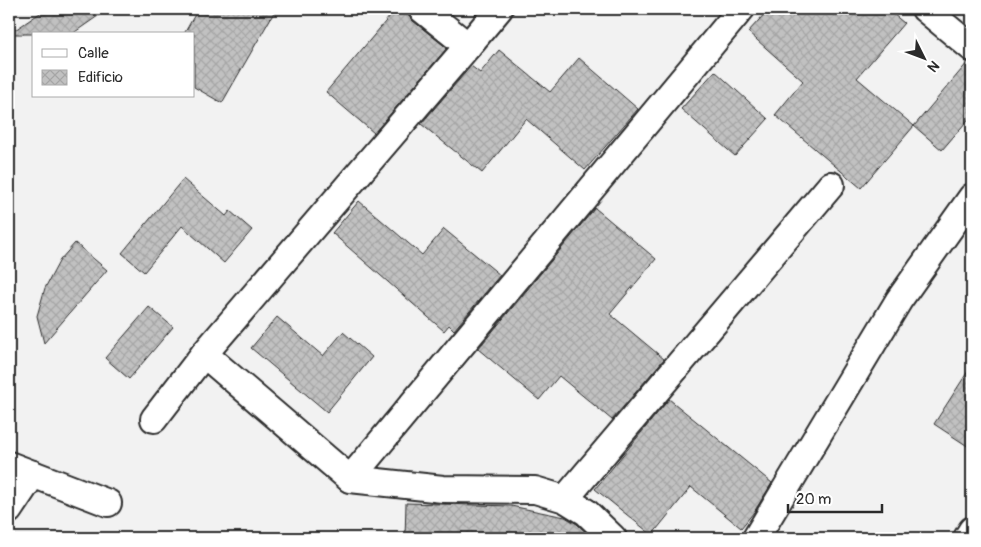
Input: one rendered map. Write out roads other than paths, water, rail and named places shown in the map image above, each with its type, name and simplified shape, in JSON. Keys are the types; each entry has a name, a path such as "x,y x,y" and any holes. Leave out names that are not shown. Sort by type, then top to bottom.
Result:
{"street":[{"path":"422,9 468,46"},
{"path":"154,419 204,354 499,9"},
{"path":"350,479 741,9"},
{"path":"933,11 972,48"},
{"path":"566,499 832,185"},
{"path":"756,538 904,292 972,197"},
{"path":"204,354 350,479 443,489 535,490 566,499 586,512 613,538"},
{"path":"9,465 108,503"},
{"path":"9,510 33,474"},
{"path":"967,538 972,530"}]}
